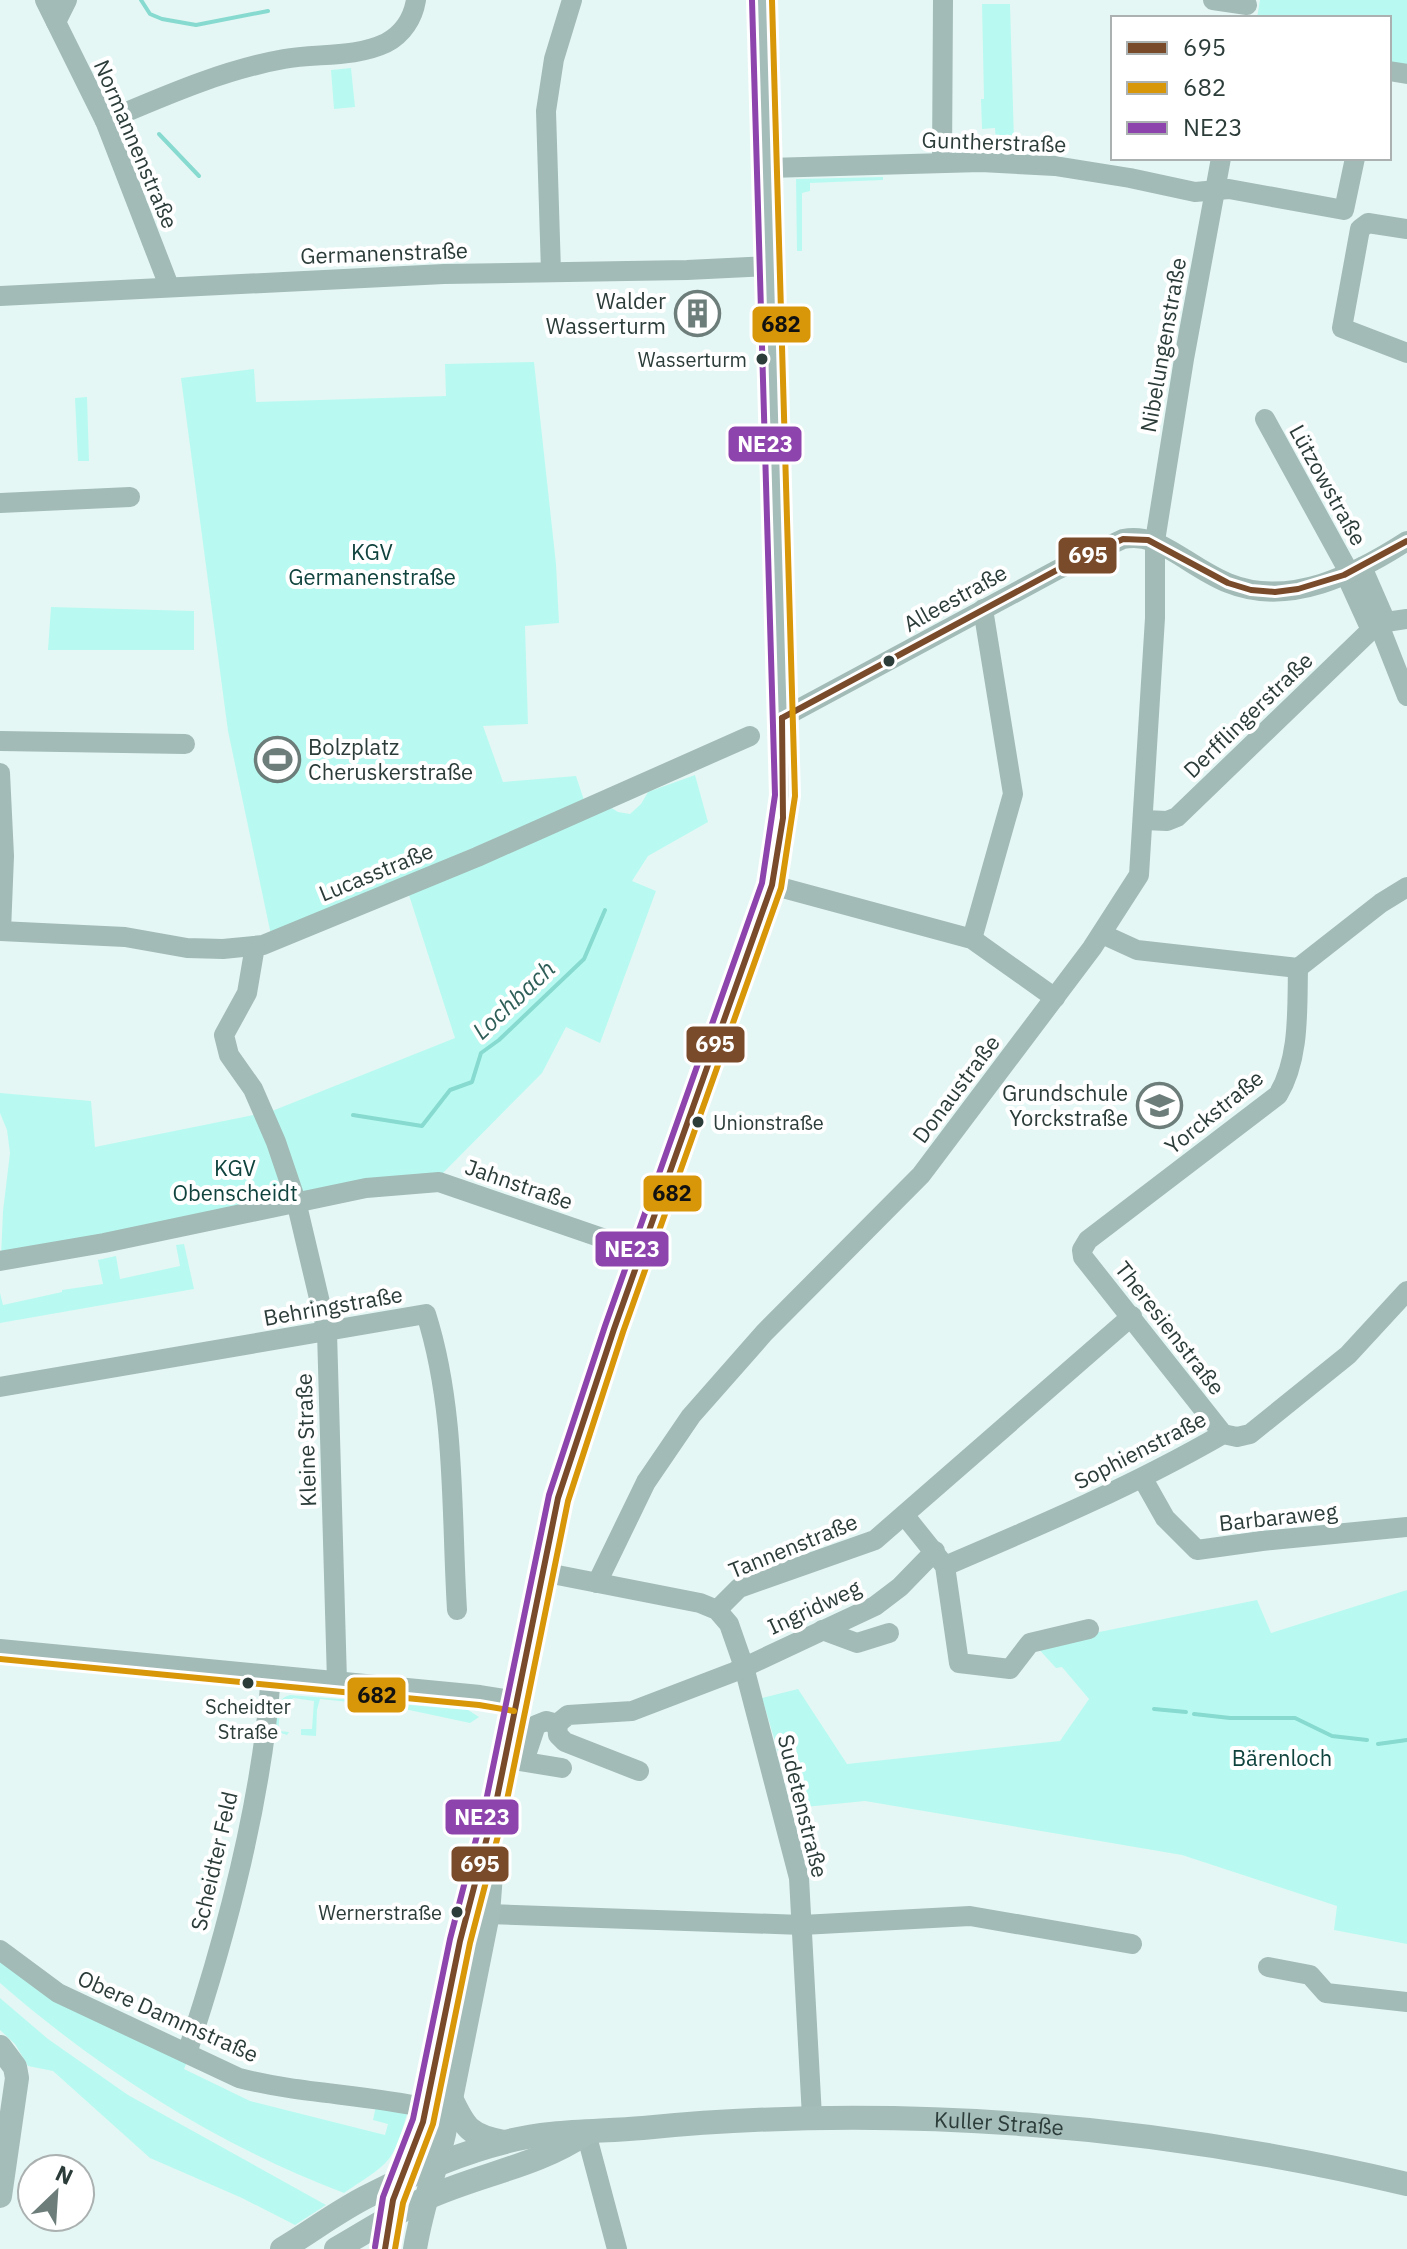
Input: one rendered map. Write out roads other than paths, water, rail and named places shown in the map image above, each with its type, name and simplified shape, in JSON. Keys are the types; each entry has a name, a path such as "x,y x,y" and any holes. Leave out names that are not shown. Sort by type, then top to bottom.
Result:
{"main road":[{"path":"415,2248 411,2193 423,2119 460,1941 496,1803 515,1760 516,1701 563,1483 614,1329 772,885 783,818 762,0"},
{"path":"385,2249 451,2098 488,1914 496,1803"},
{"path":"0,2047 15,2067 17,2078 5,2137 0,2196"},
{"path":"451,2098 467,2129 482,2138 504,2142"},
{"name":"Kuller Straße","path":"411,2193 504,2142 561,2131 586,2133 721,2120 812,2117 1135,2134 1254,2151 1407,2182"},
{"name":"Kuller Straße","path":"411,2193 542,2157 566,2147 586,2133"},
{"path":"282,2249 368,2196 411,2193"},
{"path":"336,2249 411,2193"}],"street":[{"name":"Normannenstraße","path":"45,0 105,121 169,286"},
{"path":"56,22 67,0"},
{"path":"105,121 214,78 284,59 345,54 379,46 405,29 415,10 416,0"},
{"path":"551,272 546,111 554,59 572,0"},
{"path":"942,163 943,0"},
{"path":"1213,0 1246,8"},
{"name":"Nibelungenstraße","path":"1155,541 1221,160"},
{"name":"Guntherstraße","path":"768,168 981,162 1055,166 1195,192 1229,189 1344,210 1355,160"},
{"path":"1407,229 1368,223 1360,229 1342,328 1407,353"},
{"name":"Germanenstraße","path":"0,296 444,274 769,266"},
{"name":"Lützowstraße","path":"1265,419 1353,572"},
{"path":"0,503 130,497"},
{"name":"Alleestraße","path":"782,718 1113,542 1132,537 1155,541"},
{"name":"Lützowstraße","path":"1155,541 1213,575 1250,589 1281,590 1325,584 1407,541"},
{"name":"Donaustraße","path":"597,1583 646,1482 691,1416 764,1333 921,1175 1102,934 1139,875 1155,618 1155,541"},
{"path":"1353,572 1407,696"},
{"path":"972,939 1013,794 983,609"},
{"path":"1379,626 1407,619"},
{"name":"Derfflingerstraße","path":"1144,820 1167,821 1177,817 1379,626"},
{"name":"Lucasstraße","path":"0,931 125,937 187,948 255,946 477,857 750,736"},
{"path":"0,741 185,744"},
{"path":"0,773 4,856 0,931"},
{"path":"772,885 972,939 1055,998"},
{"path":"1102,934 1137,950 1298,968 1381,903 1407,887"},
{"name":"Kleine Straße","path":"255,946 247,993 224,1035 229,1055 253,1089 265,1114 296,1201 327,1332 337,1681"},
{"name":"Yorckstraße","path":"1082,1250 1088,1240 1278,1095 1288,1079 1296,1033 1298,968"},
{"name":"Jahnstraße","path":"0,1261 104,1243 366,1188 439,1182 643,1252"},
{"name":"Theresienstraße","path":"1082,1250 1083,1257 1223,1434"},
{"name":"Sophienstraße","path":"940,1558 1143,1479 1223,1434 1237,1437 1250,1434 1348,1355 1407,1291"},
{"name":"Behringstraße","path":"0,1387 426,1314 444,1396 457,1610"},
{"name":"Tannenstraße","path":"542,1572 700,1603 717,1610 739,1588 875,1540 1132,1316"},
{"name":"Barbaraweg","path":"1143,1479 1165,1518 1197,1550 1407,1527"},
{"path":"905,1516 940,1558 961,1664 1010,1669 1030,1643 1089,1629"},
{"name":"Ingridweg","path":"515,1760 536,1725 546,1721 557,1724 568,1715 632,1711 744,1667 875,1606 940,1558"},
{"name":"Sudetenstraße","path":"717,1610 729,1624 744,1667 799,1878 812,2117"},
{"path":"822,1630 857,1643 889,1633"},
{"path":"0,1649 516,1701"},
{"name":"Scheidter Feld","path":"187,2053 239,1873 265,1741 271,1675"},
{"path":"557,1724 558,1735 565,1742 639,1771"},
{"path":"515,1760 562,1768"},
{"path":"488,1914 802,1925 970,1916 1132,1944"},
{"name":"Obere Dammstraße","path":"0,1950 58,1993 239,2078 262,2084 355,2095 423,2119"},
{"path":"1268,1967 1310,1975 1326,1993 1407,2002"},
{"path":"586,2133 617,2249"}],"waterway":[{"path":"141,0 150,14 196,25 268,11"},
{"path":"159,134 199,176"},
{"name":"Lochbach","path":"353,1115 422,1126 450,1090 472,1082 481,1053 499,1040 584,959 605,910"},
{"path":"1154,1709 1186,1712"},
{"path":"1194,1714 1230,1718 1295,1718 1332,1736 1367,1740"},
{"path":"1378,1744 1407,1740"}],"place":[{"name":"Walder Wasserturm","path":"697,314"},
{"name":"Wasserturm","path":"762,359"},
{"name":"Bolzplatz Cheruskerstraße","path":"277,760"},
{"name":"Grundschule Yorckstraße","path":"1159,1106"},
{"name":"Unionstraße","path":"698,1122"},
{"name":"Scheidter Straße","path":"248,1683"},
{"name":"Wernerstraße","path":"457,1912"}],"park label":[{"name":"KGV Germanenstraße","path":"372,564"},
{"name":"KGV Obenscheidt","path":"235,1180"},
{"name":"Bärenloch","path":"1282,1758"}]}
